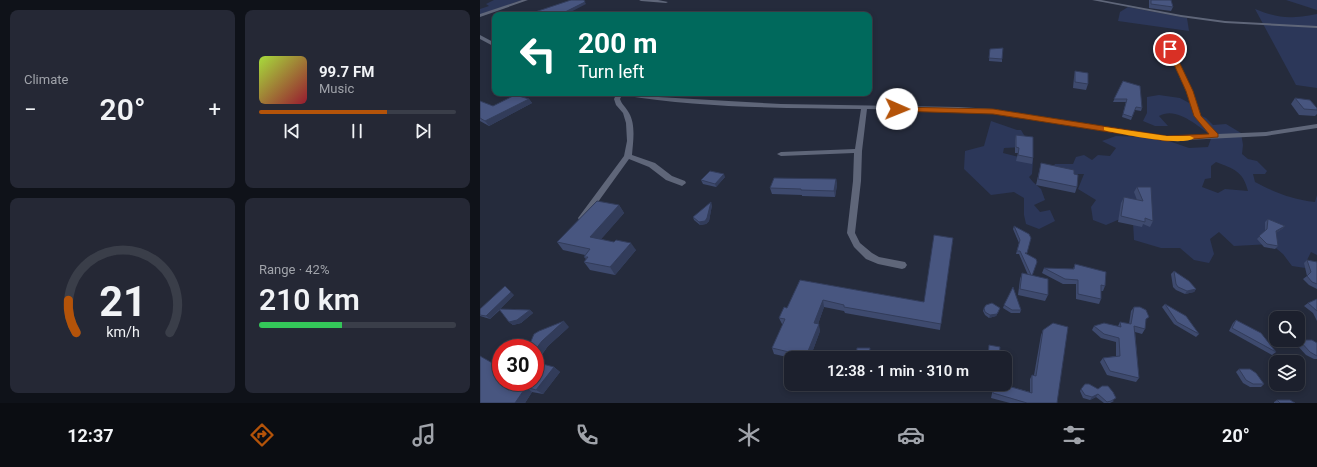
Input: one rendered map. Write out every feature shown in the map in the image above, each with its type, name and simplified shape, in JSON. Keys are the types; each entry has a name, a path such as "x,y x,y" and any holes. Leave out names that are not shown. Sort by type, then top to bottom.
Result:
{"street":[{"path":"480,16 526,0"},
{"path":"641,0 666,2"},
{"path":"1094,0 1225,22 1289,24 1317,27"},
{"path":"480,38 492,44"},
{"path":"1170,49 1189,91 1198,116 1215,136"},
{"path":"578,224 628,156 630,141 629,122 626,113 619,105 616,98 618,96"},
{"path":"640,96 666,100 781,106 864,109 972,110 1023,116 1167,139 1276,133 1295,128 1317,126"},
{"path":"864,109 858,151 857,181 851,233 856,245 869,256 878,260 902,265"},
{"path":"781,154 858,151"},
{"path":"628,156 652,165 669,178 682,183"}],"shaded area":[{"path":"494,0 522,0 480,15 480,9 489,6 486,4"},
{"path":"1286,0 1317,0 1317,10"},
{"path":"1128,7 1187,18 1189,31 1118,21 1120,12"},
{"path":"1255,9 1271,15 1285,17 1299,17 1317,14 1317,88 1296,85"},
{"path":"1159,95 1180,98 1191,104 1192,111 1206,118 1213,125 1226,124 1241,133 1243,145 1242,154 1248,159 1257,161 1267,171 1265,174 1253,174 1255,182 1277,192 1298,199 1315,202 1317,195 1317,255 1311,252 1307,260 1312,269 1292,266 1283,254 1271,244 1234,246 1219,232 1210,239 1214,254 1209,263 1194,260 1180,248 1161,248 1134,240 1133,222 1120,219 1106,225 1093,220 1091,207 1096,200 1078,189 1084,174 1074,174 1051,170 1055,164 1073,164 1076,157 1084,155 1092,160 1098,155 1110,156 1116,148 1102,141 1116,136 1163,139 1189,148 1208,147 1212,136 1187,118 1180,115 1166,114 1159,116 1168,126 1155,126 1143,121 1147,113 1147,97","holes":["1216,162 1237,172 1246,184 1248,191 1225,189 1218,193 1202,187 1205,179 1211,178 1211,166"]},
{"path":"991,121 1021,130 1029,143 1022,147 1004,148 1003,153 1023,158 1029,150 1033,161 1032,174 1029,177 1041,189 1045,200 1034,205 1040,212 1050,210 1055,221 1039,229 1026,224 1024,215 1024,198 1014,192 991,195 964,169 965,151 984,146"}],"building":[{"path":"571,0 584,0 585,2 565,12 535,12"},
{"path":"1151,0 1171,0 1173,7 1151,4"},
{"path":"1003,48 1002,59 989,58 990,49"},
{"path":"1075,71 1088,73 1088,84 1075,82"},
{"path":"1123,81 1140,86 1142,108 1136,107 1132,117 1123,114 1127,99 1114,99"},
{"path":"513,96 529,99 485,121 480,118 480,101 493,106"},
{"path":"1295,98 1310,100 1317,110 1304,109"},
{"path":"1016,135 1033,137 1033,158 1018,155 1019,148 1016,147"},
{"path":"1041,163 1074,170 1074,174 1078,175 1077,187 1038,179"},
{"path":"710,171 724,174 715,184 701,180"},
{"path":"774,178 836,179 834,191 770,188"},
{"path":"1137,187 1151,187 1153,221 1145,218 1145,222 1121,216 1124,197 1143,201"},
{"path":"597,201 619,205 590,237 614,242 616,240 631,243 610,267 584,262 588,257 584,257 590,249 557,242"},
{"path":"711,202 705,221 699,222 693,217"},
{"path":"1268,219 1285,226 1276,231 1278,246 1267,244 1259,236 1267,229"},
{"path":"1014,226 1029,234 1031,238 1027,253 1025,253 1036,259 1037,262 1032,276 1020,251 1017,251 1020,240"},
{"path":"934,235 953,238 941,324 844,307 844,305 823,300 814,323 819,324 808,351 785,351 772,348 785,319 779,318 784,307 787,308 800,280 924,302"},
{"path":"1307,260 1317,262 1317,284 1312,282 1307,276 1311,272"},
{"path":"1075,264 1106,272 1105,286 1101,285 1101,299 1078,294 1078,280 1065,279 1044,268 1074,269"},
{"path":"1174,271 1189,281 1196,289 1187,291 1178,287 1176,284"},
{"path":"1022,273 1048,279 1048,295 1020,289"},
{"path":"505,286 511,292 486,316 480,315 480,309"},
{"path":"1013,287 1021,310 1012,310 1004,305"},
{"path":"1317,299 1317,311 1308,303"},
{"path":"992,303 1000,308 997,314 990,315 985,312 984,308 986,305"},
{"path":"1165,304 1186,316 1199,334 1177,322"},
{"path":"1134,307 1140,307 1146,310 1149,317 1146,319 1145,329 1134,326 1139,378 1110,371 1103,358 1120,356 1119,338 1104,334 1094,326 1104,323 1121,327 1120,322 1131,324"},
{"path":"499,309 530,310 517,320 509,322"},
{"path":"1236,320 1261,333 1269,343 1269,347 1272,347 1276,352 1232,328"},
{"path":"564,321 544,339 532,339 534,334"},
{"path":"1053,323 1068,327 1057,403 1027,403 993,393 993,391 1012,391 1012,387 1032,393 1032,375 1036,376 1043,330"},
{"path":"1305,340 1312,340 1317,343 1317,356 1305,347"},
{"path":"989,345 1000,347 1000,351 989,351"},
{"path":"857,348 870,348 870,351 857,351"},
{"path":"480,356 492,363 492,391 523,391 515,403 480,403"},
{"path":"544,364 554,367 544,380"},
{"path":"1239,369 1250,369 1256,373 1264,384 1253,384 1246,380"},
{"path":"1085,384 1089,384 1098,389 1102,386 1108,386 1116,398 1107,402 1098,394 1092,397 1085,395 1081,389"},
{"path":"1277,400 1290,400 1295,403 1280,403"}],"slow traffic":[{"path":"1107,129 1157,138 1190,138"}],"route":[{"path":"897,109 958,109 993,112 1112,129 1167,139 1215,136 1203,123 1194,109 1189,91 1170,49"}]}
